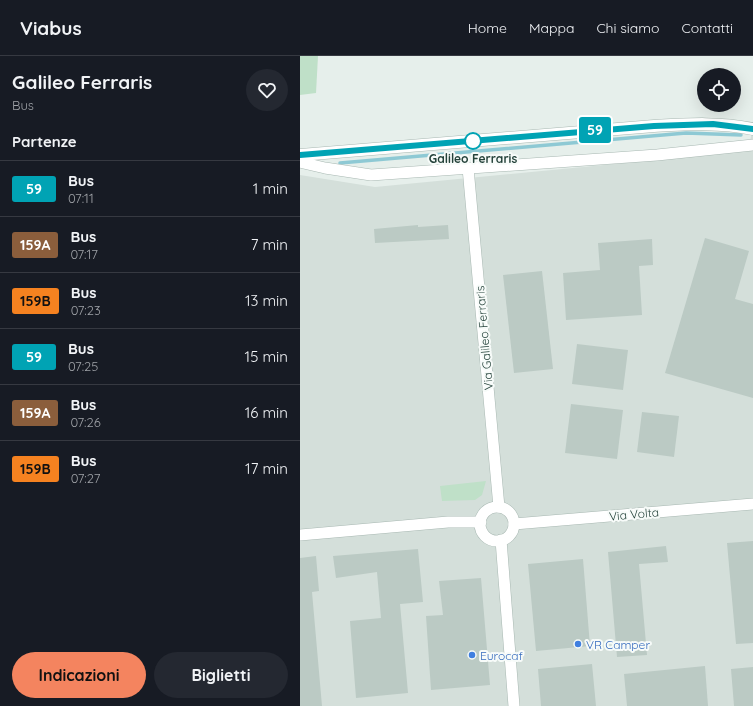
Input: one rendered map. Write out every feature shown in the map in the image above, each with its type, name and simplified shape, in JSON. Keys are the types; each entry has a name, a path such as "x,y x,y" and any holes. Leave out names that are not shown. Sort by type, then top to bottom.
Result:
{"street":[{"path":"300,155 654,126 713,124 753,129"},
{"path":"300,162 325,168 371,175 657,155 753,145"},
{"name":"Via Galileo Ferraris","path":"468,168 499,507"},
{"name":"Via Volta","path":"514,524 753,504"},
{"path":"499,507 510,512 513,516 514,524 512,532 509,536 501,540 494,540 484,535 480,522 486,511 490,508 499,507"},
{"path":"300,535 448,522 480,522"},
{"path":"501,540 514,706"}],"shaded area":[{"path":"753,127 753,706 300,706 300,175 375,187 748,151"}],"green space":[{"path":"300,56 318,56 316,93 300,95"},
{"path":"486,481 482,495 475,500 442,501 440,486"}],"building":[{"path":"418,225 418,227 448,225 449,239 375,243 374,229"},
{"path":"705,238 749,251 735,299 753,304 753,398 665,373"},
{"path":"652,239 653,265 639,266 642,315 566,320 563,273 600,270 598,243"},
{"path":"542,271 553,369 514,373 503,275"},
{"path":"577,344 628,350 623,390 572,384"},
{"path":"571,404 623,410 617,459 565,453"},
{"path":"642,412 679,416 674,457 637,452"},
{"path":"753,541 753,643 736,644 727,543"},
{"path":"666,546 668,562 639,564 647,655 617,657 608,552"},
{"path":"418,549 423,602 400,604 408,693 356,698 350,621 381,618 377,572 336,578 333,556"},
{"path":"316,556 319,591 312,592 322,706 300,706 300,558"},
{"path":"583,559 590,646 536,651 528,564"},
{"path":"481,578 490,685 431,690 426,616 443,615 439,581"},
{"path":"592,664 596,706 541,706 538,669"},
{"path":"705,666 708,706 627,706 624,674"},
{"path":"753,667 753,706 734,706 731,669"}],"waterway":[{"path":"340,163 686,133 741,135"}],"bus line":[{"name":"59","path":"300,155 654,126 713,124 753,129"}],"place":[{"name":"Galileo Ferraris","path":"473,141"},
{"name":"VR Camper","path":"578,644"},
{"name":"Eurocaf","path":"472,655"}]}
